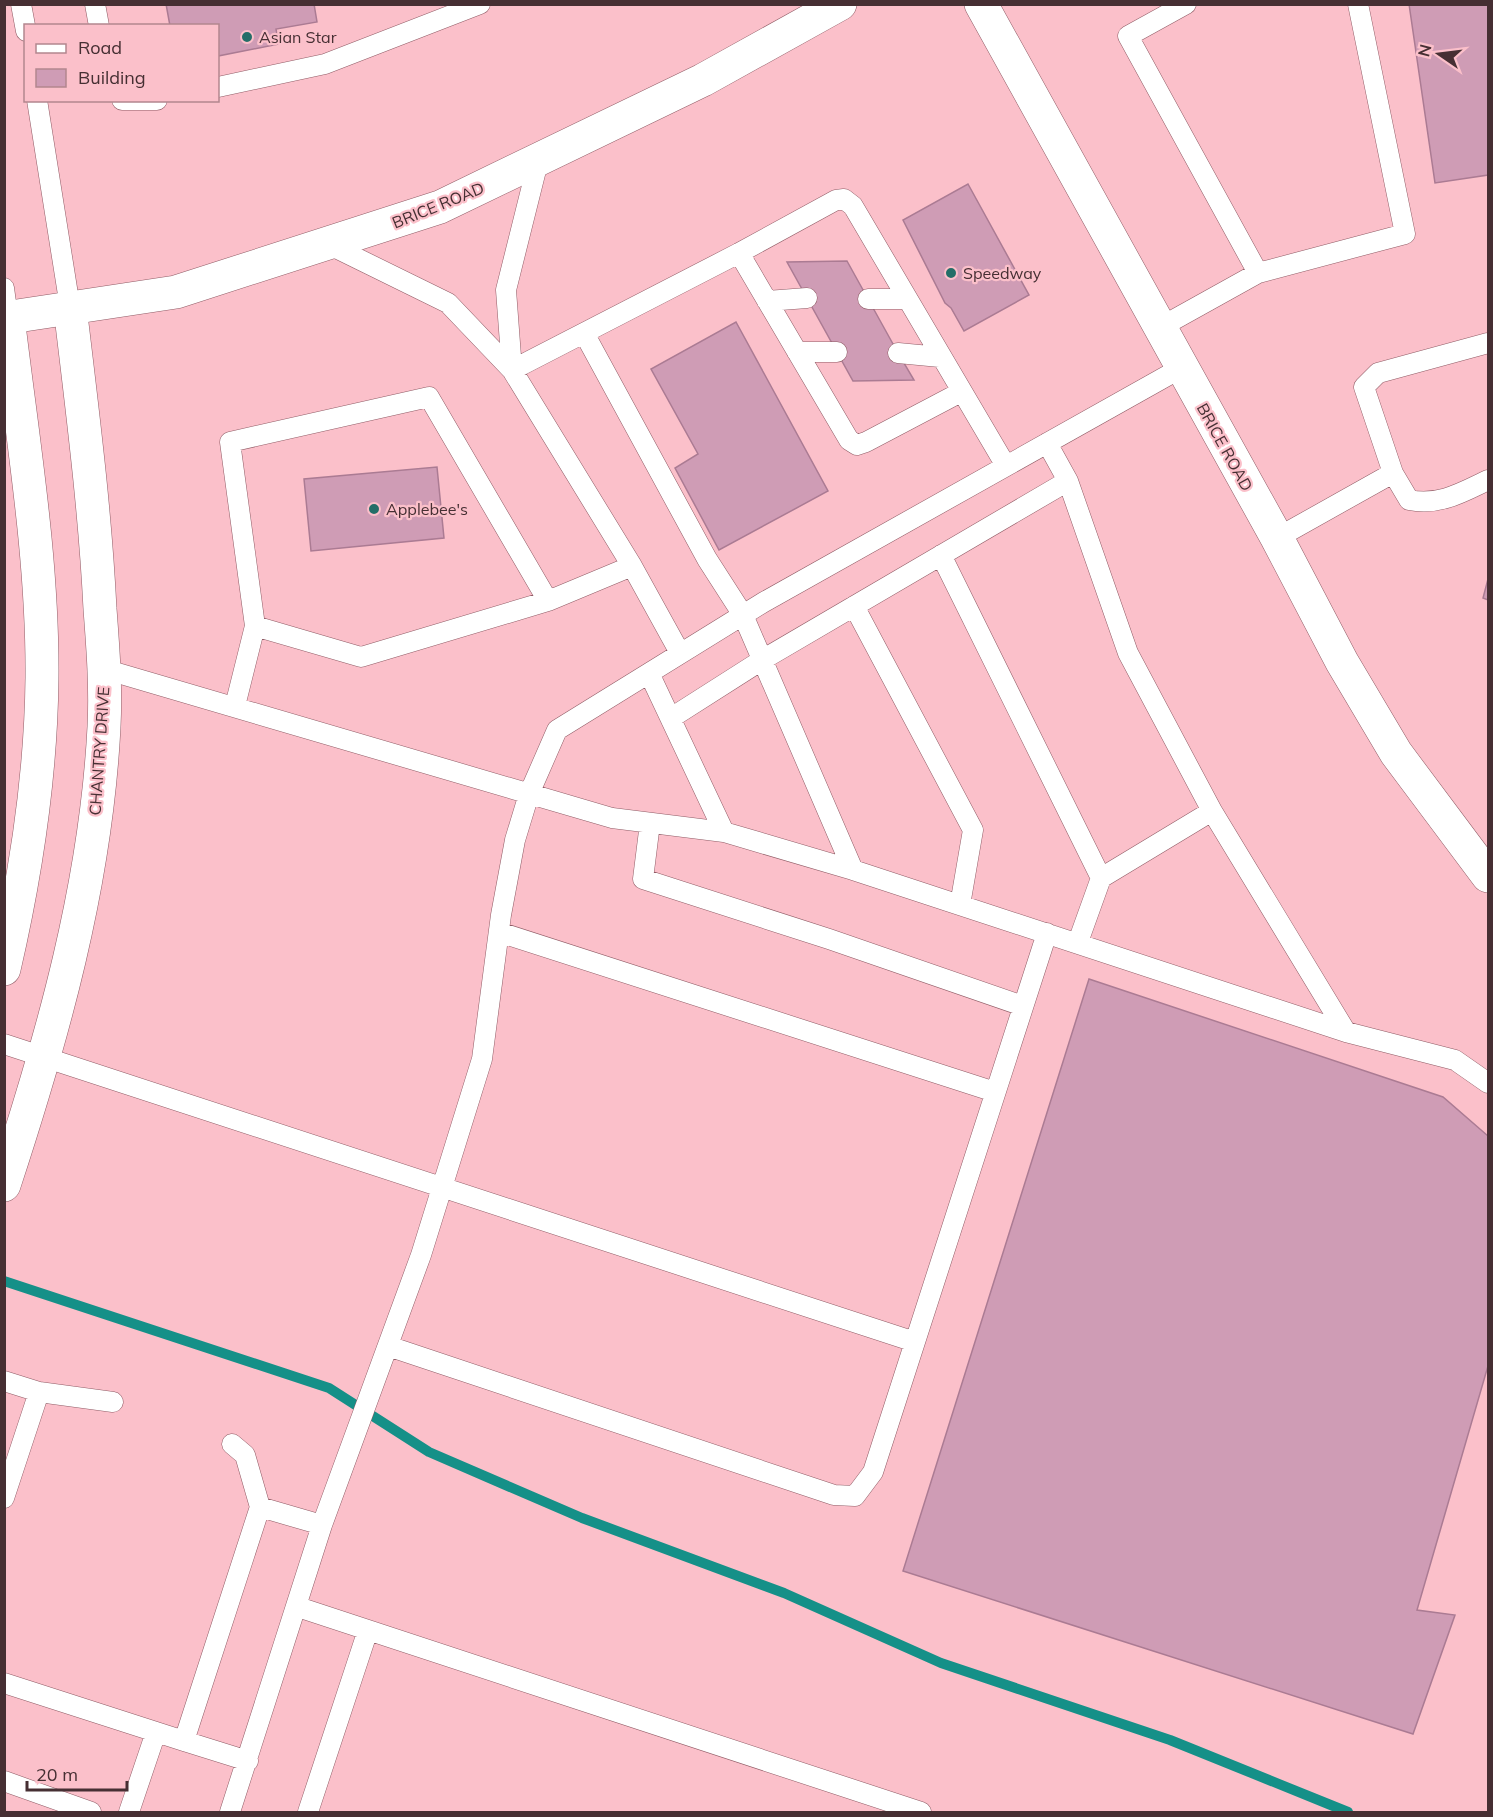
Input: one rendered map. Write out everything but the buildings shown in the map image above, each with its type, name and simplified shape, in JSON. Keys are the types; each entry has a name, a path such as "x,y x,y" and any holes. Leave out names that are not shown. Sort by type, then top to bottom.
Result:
{"main road":[{"name":"BRICE ROAD","path":"6,308 70,307 176,292 440,207 538,162 703,80 840,4"},
{"name":"BRICE ROAD","path":"981,4 1277,538 1342,662 1396,753 1488,876"},
{"name":"CHANTRY DRIVE","path":"4,1185 46,1057 67,976 96,814 104,726 104,669 96,537 70,307"},
{"path":"4,969 19,905 31,828 42,677 35,548 6,308"}],"lane":[{"path":"21,4 25,24"},
{"path":"95,4 99,24"},
{"path":"219,87 324,64 480,4"},
{"path":"1186,4 1128,36 1258,273"},
{"path":"1159,328 1258,273 1405,234 1358,4"},
{"path":"37,102 70,307"},
{"path":"512,370 506,290 538,162"},
{"path":"512,370 739,253 836,200 844,199 853,206 1006,466"},
{"path":"330,244 448,303 512,370 632,566 680,654"},
{"path":"739,253 849,440 857,445 961,392"},
{"path":"766,301 807,298"},
{"path":"868,299 907,299"},
{"path":"584,333 707,559 743,615 852,870"},
{"path":"1488,343 1378,373 1364,387 1393,473 1409,500 1427,504 1459,494 1488,480"},
{"path":"797,352 837,352"},
{"path":"898,353 940,357"},
{"path":"230,1812 298,1607 322,1525 421,1255 482,1059 499,932 515,840 529,794 557,730 743,615 1181,368"},
{"path":"235,706 255,626 230,442 429,397 548,602"},
{"path":"1047,443 1068,481 1128,653 1212,812 1346,1032"},
{"path":"1277,538 1393,473"},
{"path":"671,718 762,660 1068,481"},
{"path":"941,555 1101,878"},
{"path":"255,626 361,657 548,602 632,566"},
{"path":"854,606 973,830 960,905"},
{"path":"104,669 612,818 724,832 852,870 1078,942 1346,1032 1455,1060 1488,1083"},
{"path":"649,673 724,832"},
{"path":"1078,942 1101,878 1212,812"},
{"path":"650,823 644,879 1023,1006"},
{"path":"499,932 996,1092"},
{"path":"388,1346 834,1495 855,1496 873,1472 1047,933"},
{"path":"4,1044 915,1342"},
{"path":"4,1381 39,1392 113,1402"},
{"path":"4,1497 39,1392"},
{"path":"183,1741 260,1507 245,1455 232,1444"},
{"path":"260,1507 322,1525"},
{"path":"298,1607 921,1812"},
{"path":"308,1812 368,1630"},
{"path":"4,1683 248,1761"},
{"path":"129,1812 156,1732"},
{"path":"4,1781 92,1812"}],"waterway":[{"path":"4,1281 329,1388 429,1452 582,1518 784,1593 941,1663 1170,1740 1348,1812"}],"place":[{"name":"Asian Star","path":"247,37"},
{"name":"Speedway","path":"951,273"},
{"name":"Applebee's","path":"374,509"}]}
